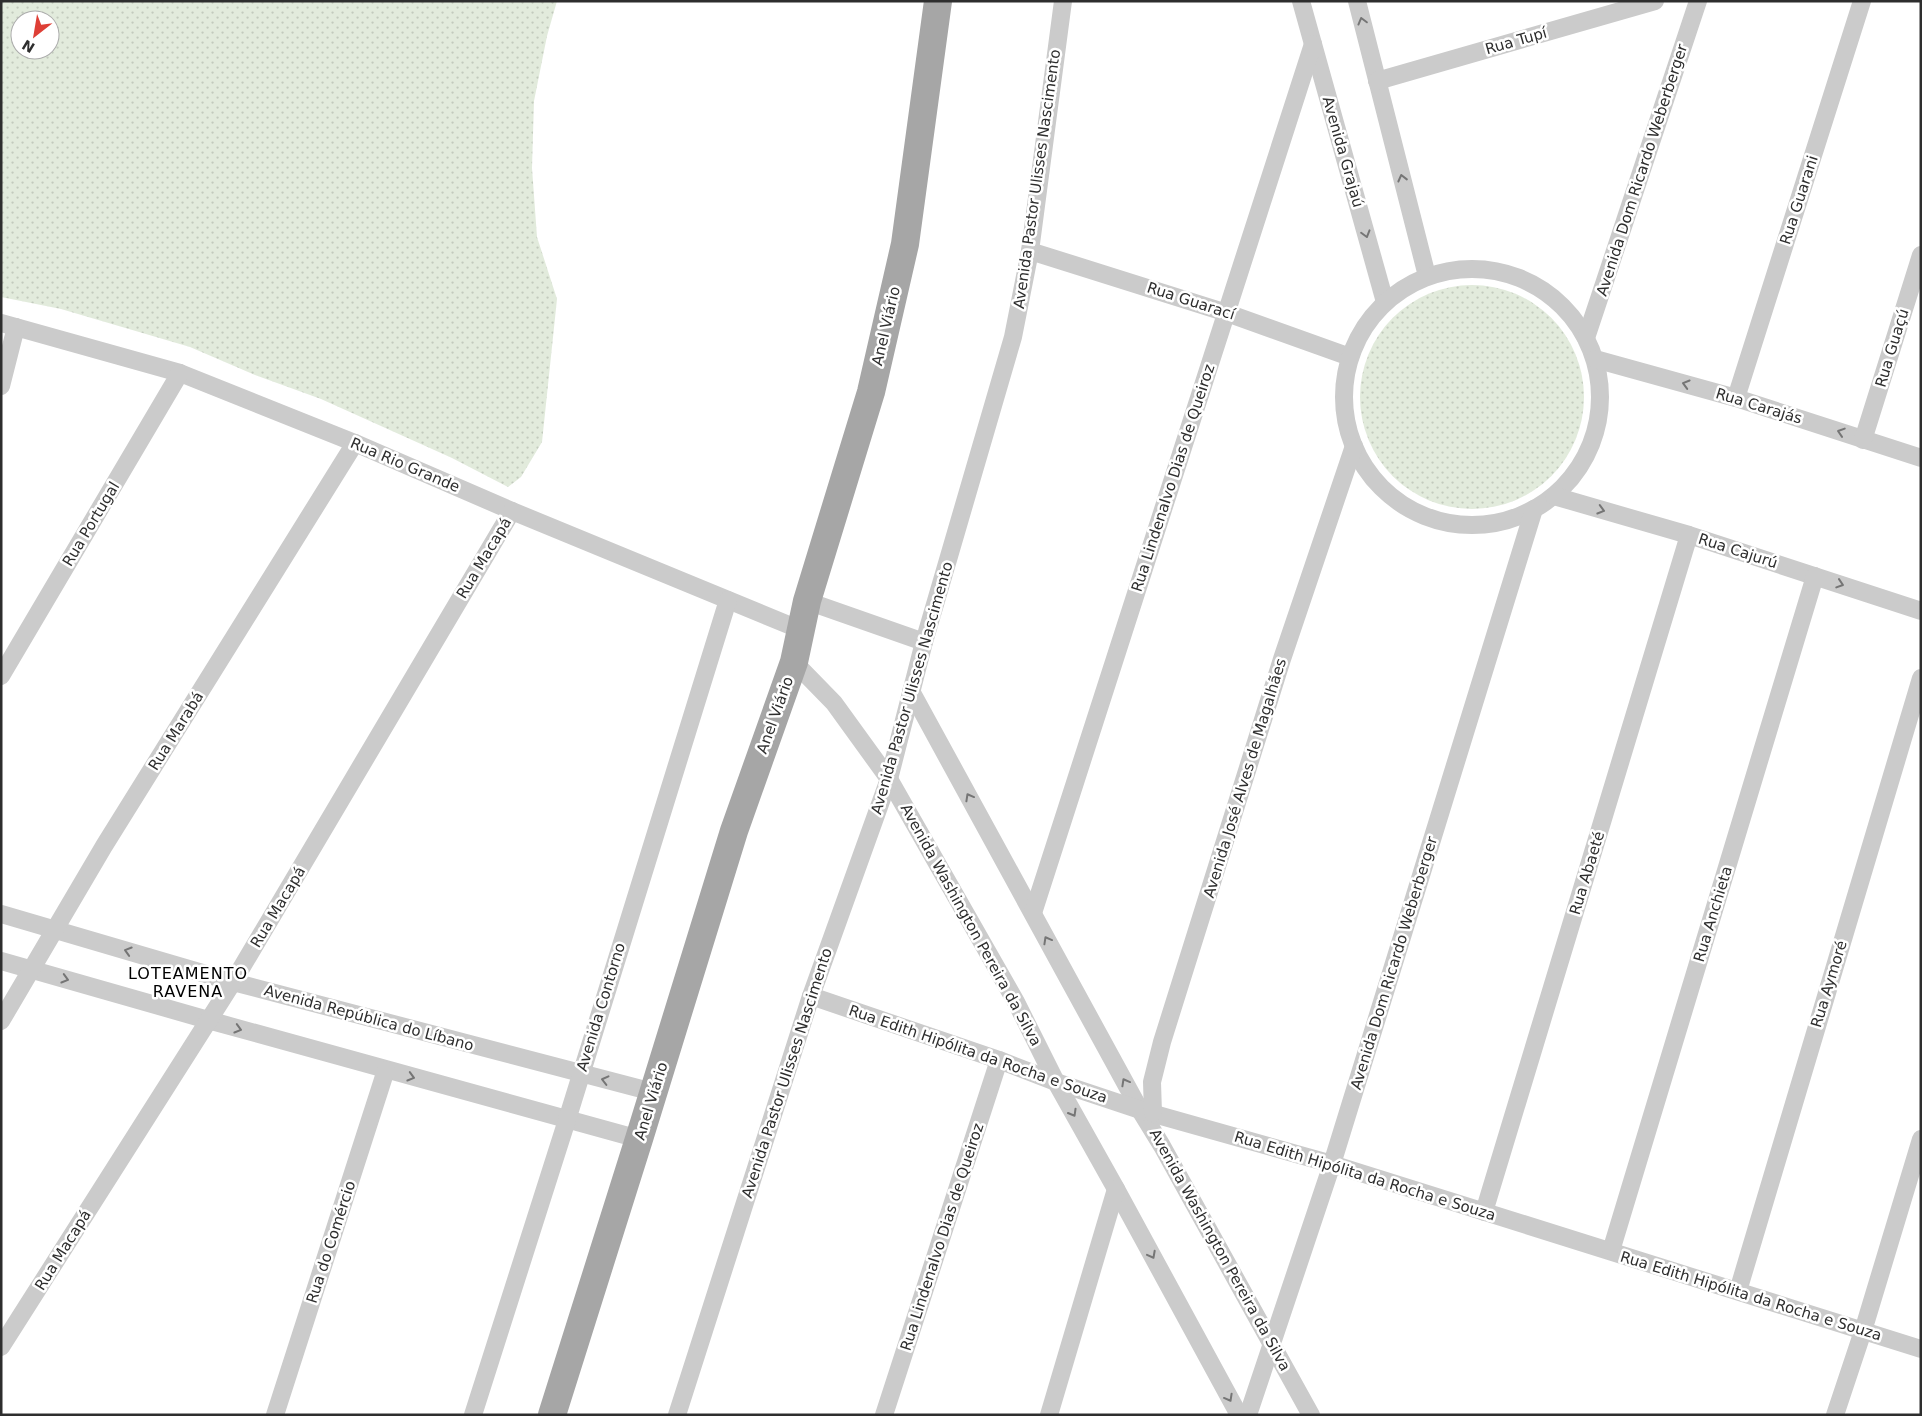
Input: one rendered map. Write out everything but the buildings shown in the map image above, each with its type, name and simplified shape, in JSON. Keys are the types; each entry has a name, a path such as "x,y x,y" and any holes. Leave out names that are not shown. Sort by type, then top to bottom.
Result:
{"main road":[{"name":"Anel Viário","path":"552,1415 734,831 794,662 807,601 871,392 905,244 938,1"}],"street":[{"name":"Avenida Pastor Ulisses Nascimento","path":"677,1415 811,996 889,779 924,642 1013,337 1030,251 1063,1"},
{"name":"Avenida Grajaú","path":"1301,1 1385,302"},
{"path":"1356,1 1427,276"},
{"name":"Rua Tupí","path":"1377,81 1655,1"},
{"name":"Avenida Dom Ricardo Weberberger","path":"1586,338 1698,1"},
{"name":"Rua Guarani","path":"1736,398 1862,1"},
{"name":"Rua Lindenalvo Dias de Queiroz","path":"1033,913 1313,44"},
{"name":"Rua Guarací","path":"1030,251 1227,312 1350,357"},
{"name":"Rua Guaçú","path":"1864,440 1921,255"},
{"path":"1473,268 1518,277 1558,301 1586,338 1595,359 1600,383 1601,403 1594,438 1578,470 1554,496 1534,509 1501,522 1465,525 1430,518 1398,502 1372,477 1354,446 1345,417 1344,387 1350,357 1364,327 1385,302 1404,287 1427,276 1473,268"},
{"path":"1,386 9,325"},
{"name":"Rua Rio Grande","path":"9,325 180,373 355,443 512,511 801,630"},
{"name":"Rua Carajás","path":"1595,359 1736,398 1921,458"},
{"name":"Rua Portugal","path":"1,676 180,373"},
{"name":"Rua Marabá","path":"1,1021 33,970 54,929 355,443"},
{"name":"Avenida José Alves de Magalhães","path":"1146,1112 1162,1042 1282,660 1354,446"},
{"name":"Rua Cajurú","path":"1554,496 1689,535 1921,611"},
{"name":"Avenida Dom Ricardo Weberberger","path":"1248,1415 1332,1164 1534,509"},
{"name":"Rua Macapá","path":"1,1347 233,982 512,511"},
{"name":"Rua Abaeté","path":"1484,1212 1689,535"},
{"name":"Rua Anchieta","path":"1611,1251 1815,576"},
{"name":"Avenida Contorno","path":"473,1415 567,1120 728,600"},
{"path":"807,601 924,642"},
{"name":"Avenida Washington Pereira da Silva","path":"794,662 834,704 889,779 1016,1002 1056,1082 1239,1415"},
{"name":"Rua Aymoré","path":"1738,1291 1921,678"},
{"name":"Avenida Washington Pereira da Silva","path":"912,691 1312,1415"},
{"name":"Avenida República do Líbano","path":"1,914 233,982 653,1092"},
{"path":"1,961 386,1070 639,1139"},
{"name":"Rua Edith Hipólita da Rocha e Souza","path":"811,996 1146,1112 1332,1164 1921,1349"},
{"name":"Rua Lindenalvo Dias de Queiroz","path":"884,1415 999,1060"},
{"name":"Rua do Comércio","path":"275,1415 386,1070"},
{"path":"1835,1415 1863,1331 1921,1140"},
{"path":"1048,1415 1116,1189"}],"green space":[{"path":"1,1 557,1 547,36 534,101 532,168 537,237 557,299 542,442 521,477 508,487 452,458 321,399 255,375 190,347 61,309 1,297"},
{"path":"1461,285 1483,285 1505,289 1525,298 1543,310 1559,326 1571,344 1580,364 1584,397 1580,430 1576,440 1559,468 1543,484 1525,496 1505,505 1483,509 1461,509 1439,505 1419,496 1401,484 1385,468 1373,450 1364,430 1360,408 1360,386 1364,364 1373,344 1385,326 1401,310 1419,298 1439,289"}],"district":[{"name":"LOTEAMENTO RAVENA","path":"188,982"}]}
